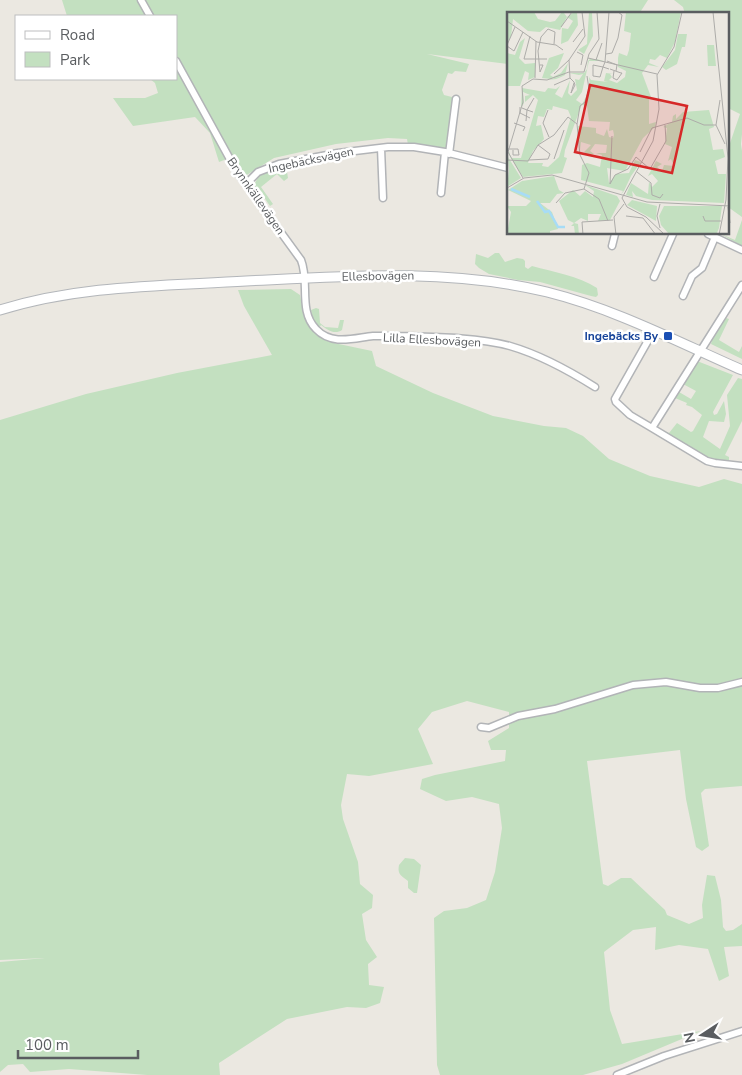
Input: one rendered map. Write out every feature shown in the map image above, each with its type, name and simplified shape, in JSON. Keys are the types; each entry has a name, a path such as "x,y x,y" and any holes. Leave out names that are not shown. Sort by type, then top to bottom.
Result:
{"main road":[{"name":"Ellesbovägen","path":"0,310 67,294 124,287 305,278 420,275 450,277 509,284 578,300 654,330 742,370"}],"street":[{"path":"141,0 149,15"},
{"name":"Brynnkällevägen","path":"178,65 234,167 301,260 305,269 305,278"},
{"path":"441,193 456,99"},
{"name":"Ingebäcksvägen","path":"246,184 258,172 279,164 338,153 381,148 414,147 507,168"},
{"path":"381,148 383,198"},
{"path":"612,246 615,235"},
{"path":"654,277 672,235"},
{"path":"710,235 742,250"},
{"path":"683,296 692,276 702,268 715,237"},
{"name":"Lilla Ellesbovägen","path":"305,278 308,316 316,330 331,338 341,340 373,336 447,338 506,345 544,358 595,386"},
{"path":"652,428 742,285"},
{"path":"654,330 615,399 616,402 630,415 707,461 742,466"},
{"path":"481,727 489,728 518,716 555,709 633,685 666,682 700,688 718,688 742,682"},
{"path":"616,1075 664,1056 742,1031"}],"green space":[{"path":"62,0 648,0 640,12 507,12 507,64 427,54 469,64 466,72 455,71 452,74 448,73 442,90 444,95 452,97 454,100 446,148 408,145 407,139 388,138 336,144 274,158 245,176 232,157 219,162 210,133 195,117 133,126 113,98 145,98 158,93 155,83 151,80 178,80 178,15 67,15"},
{"path":"674,0 742,0 742,217 730,208 730,143 740,114 730,109 730,12 684,12 683,7"},
{"path":"286,166 288,178 284,181 277,174 261,187 273,204 270,206 259,190 256,190 254,186 256,181 267,171"},
{"path":"742,220 742,246 723,235 735,240"},
{"path":"495,253 499,253 505,262 517,258 523,259 525,267 528,269 532,266 582,280 597,288 598,295 596,297 540,282 489,274 475,264 476,254 488,258"},
{"path":"291,289 300,295 304,316 318,335 334,343 372,351 376,366 433,393 493,416 544,426 566,428 583,436 609,459 650,476 699,487 724,479 742,484 742,786 705,789 701,793 709,846 702,851 696,847 686,799 680,750 587,761 603,884 608,886 621,878 631,878 665,910 667,915 689,924 703,918 702,905 707,875 715,876 721,900 723,927 726,931 733,930 742,924 742,946 724,947 729,976 719,981 708,949 679,945 655,950 656,927 633,930 604,952 610,1010 622,1044 701,1031 622,1064 583,1075 440,1075 437,1065 434,918 444,911 467,908 486,900 495,872 502,828 499,804 472,797 446,801 420,789 422,779 505,761 506,750 491,750 488,741 509,728 509,712 467,701 432,712 418,729 433,764 369,776 347,774 341,805 343,819 358,862 360,884 373,895 372,908 362,914 366,940 377,957 368,964 369,985 384,987 380,1003 366,1008 347,1007 287,1019 219,1063 220,1075 147,1075 69,1069 30,1072 23,1064 8,1065 0,1072 0,962 45,958 0,960 0,420 86,394 177,373 272,355 244,306 238,290"},
{"path":"319,309 320,323 325,327 338,328 340,320 344,320 342,330 334,332 321,325 319,328 313,319 311,310"},
{"path":"726,318 729,319 719,340 739,352 742,346 742,359 711,344"},
{"path":"697,361 733,375 713,412 714,415 717,414 724,401 726,414 724,422 709,421 703,437 720,449 730,426 727,395 738,378 742,379 742,421 725,455 729,457 729,462 717,462 661,431 669,433 677,423 691,432 702,415 686,405 687,403 675,398 679,392 691,399 696,391 683,384"},
{"path":"405,858 414,859 421,865 417,893 408,888 408,881 399,873 399,865"}],"place":[{"name":"Ingebäcks By","path":"668,336"}]}
